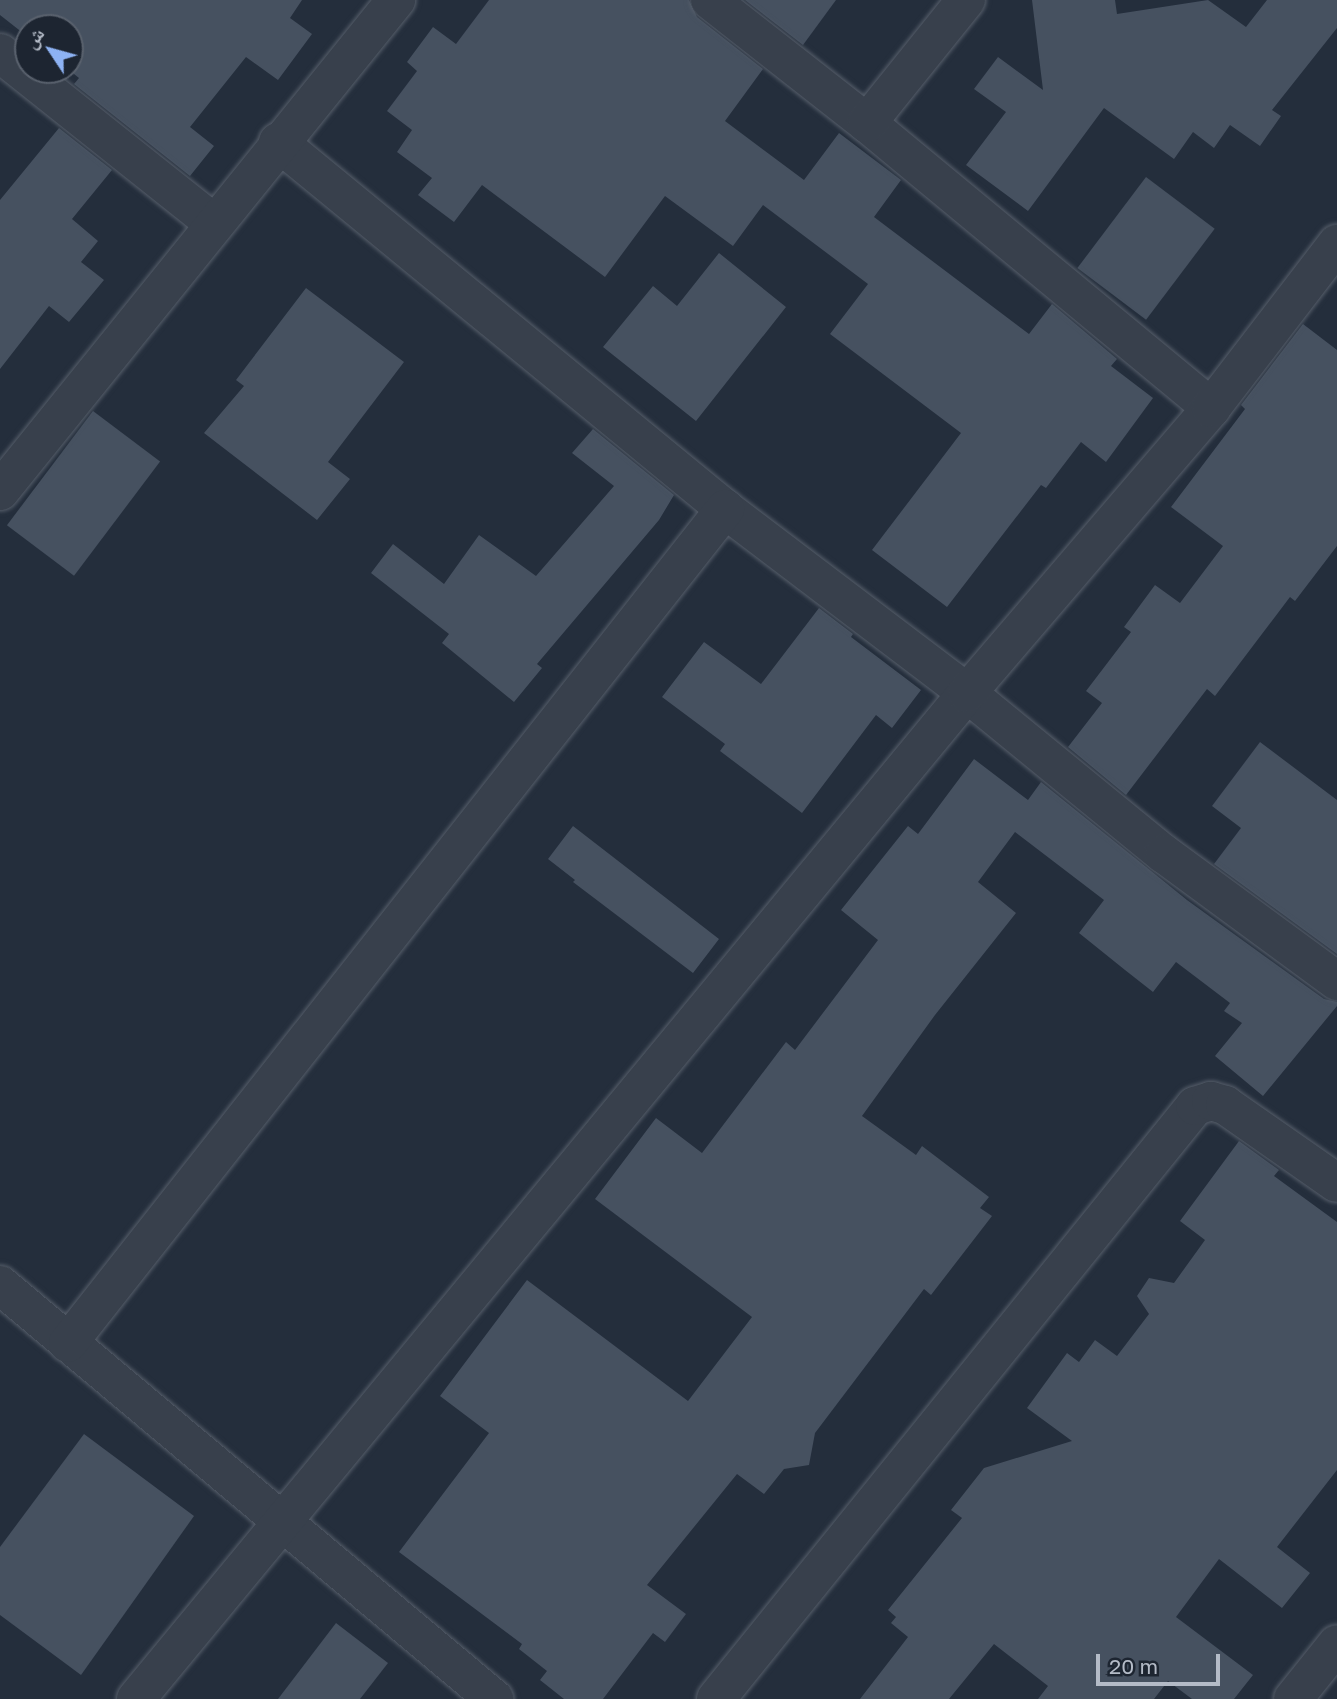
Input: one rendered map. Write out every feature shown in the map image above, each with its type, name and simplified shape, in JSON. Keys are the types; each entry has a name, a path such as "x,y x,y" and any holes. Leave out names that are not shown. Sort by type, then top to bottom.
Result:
{"street":[{"path":"0,491 278,142 396,0"},
{"path":"710,0 867,123 1211,408"},
{"path":"867,123 965,0"},
{"path":"0,53 214,223"},
{"path":"278,142 725,509 967,693 1164,854 1337,981"},
{"path":"136,1699 967,693 1211,408 1337,244"},
{"path":"68,1343 725,509"},
{"path":"716,1699 1195,1107 1211,1101 1225,1105 1337,1183"},
{"path":"0,1285 494,1699"},
{"path":"1293,1699 1337,1644"}],"building":[{"path":"0,0 302,0 290,18 312,34 278,80 246,57 190,127 214,146 190,176 74,84 84,84 84,14 14,14 14,26 0,15"},
{"path":"489,0 689,0 697,17 763,69 725,121 804,180 839,133 901,180 874,217 1029,334 1052,304 1117,359 1111,366 1153,398 1106,462 1081,442 1046,488 1041,485 947,607 872,550 961,433 830,334 868,284 763,205 733,246 665,196 605,277 482,185 454,222 418,195 432,178 397,152 412,130 387,111 417,71 407,62 433,27 456,44"},
{"path":"745,0 836,0 803,45"},
{"path":"1032,0 1115,0 1117,14 1208,0 1246,27 1267,0 1337,0 1337,28 1272,110 1281,116 1260,146 1230,125 1214,148 1193,132 1174,159 1104,108 1028,211 966,165 1006,112 974,89 998,57 1043,90"},
{"path":"59,128 112,170 72,219 98,241 81,262 104,280 69,322 49,306 0,369 0,200"},
{"path":"1146,177 1215,229 1146,320 1077,268"},
{"path":"719,253 786,307 696,421 603,347 653,286 677,306"},
{"path":"306,288 404,362 328,462 350,479 317,520 204,433 244,386 236,380"},
{"path":"1303,324 1337,350 1337,546 1295,601 1290,597 1215,696 1207,689 1126,795 1068,747 1102,703 1086,691 1131,632 1124,627 1155,585 1180,603 1223,546 1171,507 1245,409 1241,405"},
{"path":"93,411 160,462 74,576 7,525"},
{"path":"593,429 674,495 659,520 537,664 542,668 514,702 442,643 449,634 371,573 393,544 444,584 479,535 536,576 614,486 572,453"},
{"path":"819,608 853,634 851,637 921,690 892,728 876,715 802,813 720,751 725,744 662,697 704,642 761,684"},
{"path":"1260,742 1337,800 1337,954 1214,864 1241,828 1212,806"},
{"path":"974,759 1028,800 1041,782 1187,900 1324,999 1337,1002 1337,1006 1263,1096 1215,1056 1242,1023 1224,1011 1230,1003 1176,962 1153,992 1125,970 1079,933 1104,900 1015,832 978,882 1016,913 935,1015 862,1116 916,1155 922,1146 989,1197 980,1208 992,1216 931,1295 924,1289 815,1433 809,1465 784,1469 764,1494 737,1474 647,1585 686,1614 665,1642 653,1633 603,1699 564,1699 540,1680 547,1671 519,1649 522,1644 399,1552 489,1433 440,1396 527,1280 688,1401 752,1317 595,1199 656,1118 702,1153 786,1042 795,1050 878,940 841,910 908,826 918,834"},
{"path":"573,826 719,939 693,973 573,882 575,880 548,859"},
{"path":"1239,1141 1279,1170 1274,1176 1337,1222 1337,1470 1277,1547 1310,1573 1282,1608 1219,1559 1176,1617 1253,1675 1234,1699 1192,1699 1168,1681 1154,1699 1038,1699 1048,1686 994,1644 949,1699 860,1699 908,1637 891,1623 896,1617 888,1610 962,1518 951,1510 984,1468 1072,1441 1027,1408 1067,1353 1079,1362 1095,1340 1117,1356 1149,1314 1137,1296 1149,1278 1174,1283 1205,1240 1180,1221"},
{"path":"84,1434 194,1516 81,1675 0,1615 0,1547"},
{"path":"336,1623 388,1663 360,1699 278,1699"}]}
